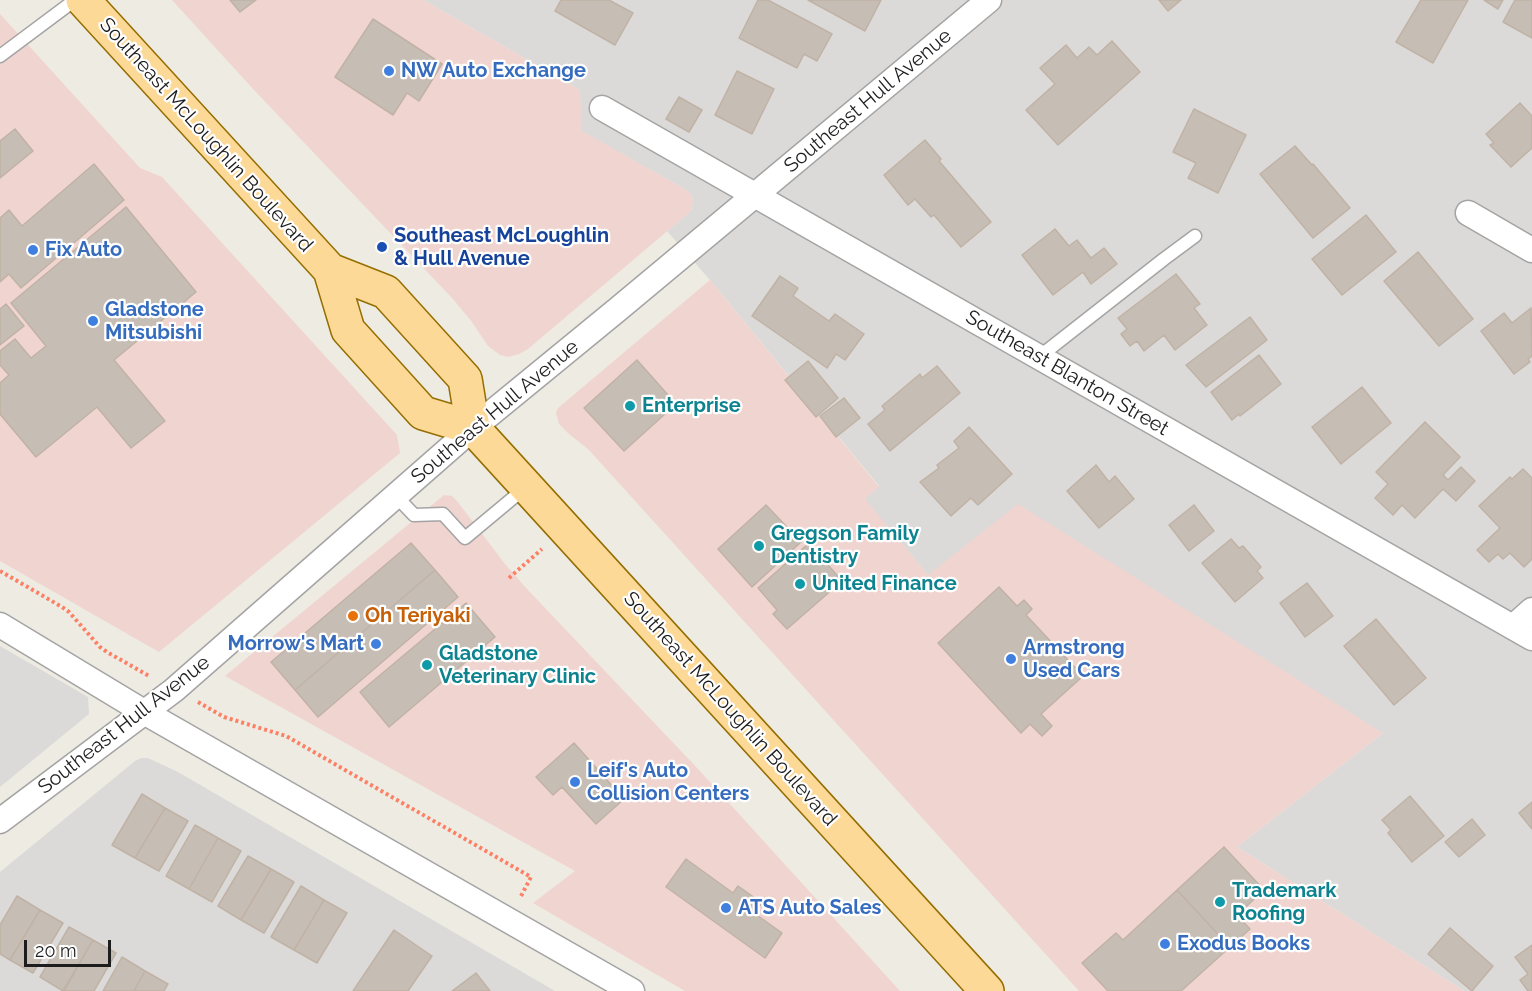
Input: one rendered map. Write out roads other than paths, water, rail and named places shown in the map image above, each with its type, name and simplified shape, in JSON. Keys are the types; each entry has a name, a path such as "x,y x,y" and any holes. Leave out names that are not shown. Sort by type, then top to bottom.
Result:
{"main road":[{"name":"Southeast McLoughlin Boulevard","path":"83,0 330,270 348,330 423,413 473,428 987,991"},
{"name":"Southeast McLoughlin Boulevard","path":"330,270 386,292 449,361 465,379 473,428"}],"street":[{"name":"Southeast Hull Avenue","path":"0,821 174,690 473,428 989,0"},
{"name":"Southeast Blanton Street","path":"602,108 1523,633"},
{"path":"1468,213 1532,250"},
{"path":"1523,633 1532,610"},
{"path":"0,625 144,712 632,991"}],"lane":[{"path":"0,56 75,0"},
{"path":"1039,357 1195,236"},
{"path":"395,495 414,515 443,514 465,538 527,486"}],"place":[{"name":"NW Auto Exchange","path":"389,71"},
{"name":"Southeast McLoughlin & Hull Avenue","path":"382,247"},
{"name":"Fix Auto","path":"33,250"},
{"name":"Gladstone Mitsubishi","path":"93,321"},
{"name":"Enterprise","path":"630,406"},
{"name":"Gregson Family Dentistry","path":"759,546"},
{"name":"United Finance","path":"800,584"},
{"name":"Oh Teriyaki","path":"353,616"},
{"name":"Morrow's Mart","path":"376,644"},
{"name":"Armstrong Used Cars","path":"1011,659"},
{"name":"Gladstone Veterinary Clinic","path":"427,665"},
{"name":"Leif's Auto Collision Centers","path":"575,782"},
{"name":"Trademark Roofing","path":"1220,902"},
{"name":"ATS Auto Sales","path":"726,908"},
{"name":"Exodus Books","path":"1165,944"}]}
